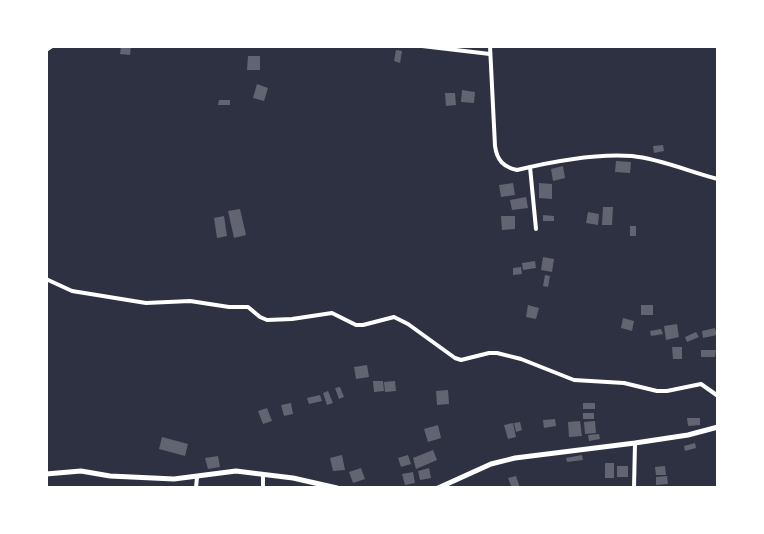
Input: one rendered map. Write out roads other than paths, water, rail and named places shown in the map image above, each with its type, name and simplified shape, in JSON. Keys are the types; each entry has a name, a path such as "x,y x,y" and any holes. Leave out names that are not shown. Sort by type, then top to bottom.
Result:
{"street":[{"path":"46,50 52,46"},
{"path":"422,46 490,54"},
{"path":"490,46 497,156 509,168 518,170 592,157 632,156 717,179"},
{"path":"530,167 536,230"},
{"path":"46,279 72,291 146,303 189,301 229,307 248,307 267,320 332,313 359,326 394,317 408,324 448,355 461,360 497,353 521,359 574,380 624,383 657,391 701,384 717,396"},
{"path":"439,487 491,464 514,458 635,444 688,435 717,427"},
{"path":"634,488 635,444"},
{"path":"46,474 81,471 174,479 236,471 337,488"},
{"path":"263,474 263,488"},
{"path":"196,488 197,477"}]}
